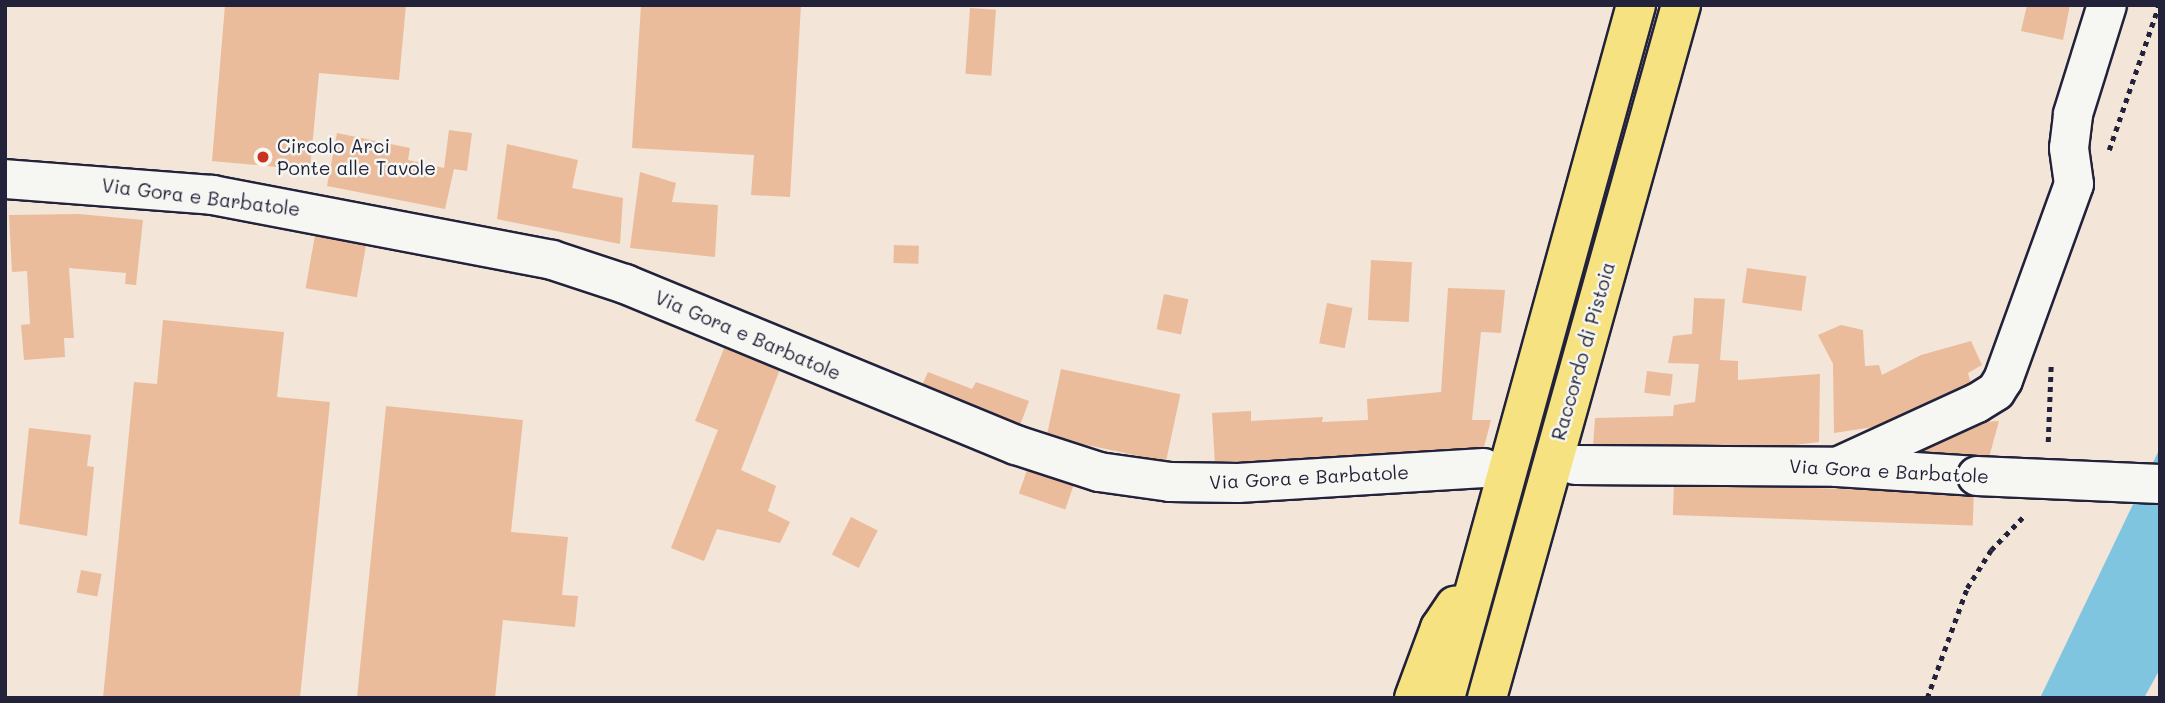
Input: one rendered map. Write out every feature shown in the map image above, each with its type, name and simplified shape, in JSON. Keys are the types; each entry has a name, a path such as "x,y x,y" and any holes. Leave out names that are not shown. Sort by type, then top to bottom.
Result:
{"highway":[{"name":"Raccordo di Pistoia","path":"1446,698 1636,5"},
{"name":"Raccordo di Pistoia","path":"1487,698 1681,5"},
{"path":"1415,698 1440,628 1478,578"}],"street":[{"path":"1837,467 1977,403 1996,391 2003,380 2074,184 2070,148 2073,114 2107,5"},
{"name":"Via Gora e Barbatole","path":"5,179 212,195 552,260 625,284 985,433 1098,472 1170,482 1238,483 1484,468"},
{"name":"Via Gora e Barbatole","path":"1575,465 1837,467 2160,484"}],"path":[{"path":"2146,38 2159,5"}],"water":[{"path":"2160,448 2160,669 2144,698 2040,698"}],"building":[{"path":"225,5 406,5 399,80 319,73 310,170 212,161"},
{"path":"641,5 801,5 790,197 751,195 754,155 632,148"},
{"path":"2027,5 2070,5 2063,40 2021,31"},
{"path":"970,8 996,10 991,76 965,74"},
{"path":"449,130 472,133 467,171 454,169 445,209 327,186 337,133 410,148 408,160 444,168"},
{"path":"507,144 578,160 572,188 623,198 620,244 497,219"},
{"path":"640,172 676,183 672,202 718,205 715,257 630,248"},
{"path":"79,214 143,220 136,285 125,284 126,273 69,268 74,338 64,338 65,357 24,360 21,325 30,324 27,271 12,272 9,215"},
{"path":"315,235 366,244 357,297 306,288"},
{"path":"894,245 919,246 918,264 893,263"},
{"path":"1371,260 1412,262 1409,322 1368,320"},
{"path":"1747,268 1806,276 1802,311 1742,303"},
{"path":"1448,288 1505,290 1501,333 1481,332 1472,420 1491,420 1483,451 1215,465 1212,413 1251,411 1251,421 1323,417 1322,422 1368,420 1367,399 1441,392"},
{"path":"1164,294 1188,299 1181,334 1157,329"},
{"path":"1694,298 1725,299 1720,360 1738,361 1738,380 1820,374 1819,442 1754,450 1593,447 1595,418 1673,416 1674,405 1695,402 1699,364 1668,363 1673,336 1692,334"},
{"path":"1327,303 1353,308 1345,348 1319,343"},
{"path":"163,320 284,332 277,397 330,402 300,698 103,698 134,382 157,384"},
{"path":"1841,325 1863,330 1865,366 1879,365 1882,375 1921,355 1971,341 1982,365 1968,373 1973,391 1893,424 1834,433 1833,364 1818,335"},
{"path":"727,341 782,364 741,470 776,486 768,511 790,522 780,543 717,529 704,561 671,548 718,430 695,421"},
{"path":"1061,369 1180,394 1166,462 1047,436"},
{"path":"1647,371 1673,374 1670,396 1644,393"},
{"path":"928,372 972,389 976,382 1029,401 1018,431 919,392"},
{"path":"386,406 523,420 511,532 568,537 562,595 578,596 575,627 503,620 495,698 357,698"},
{"path":"1999,421 1988,461 1919,454 1921,439 1950,424"},
{"path":"29,428 91,435 87,466 94,467 87,536 19,524"},
{"path":"1028,467 1074,483 1065,509 1019,493"},
{"path":"1674,483 1974,493 1973,525 1673,515"},
{"path":"851,517 878,531 859,568 832,554"},
{"path":"81,570 102,574 97,597 77,593"}],"place":[{"name":"Circolo Arci Ponte alle Tavole","path":"263,157"}]}
